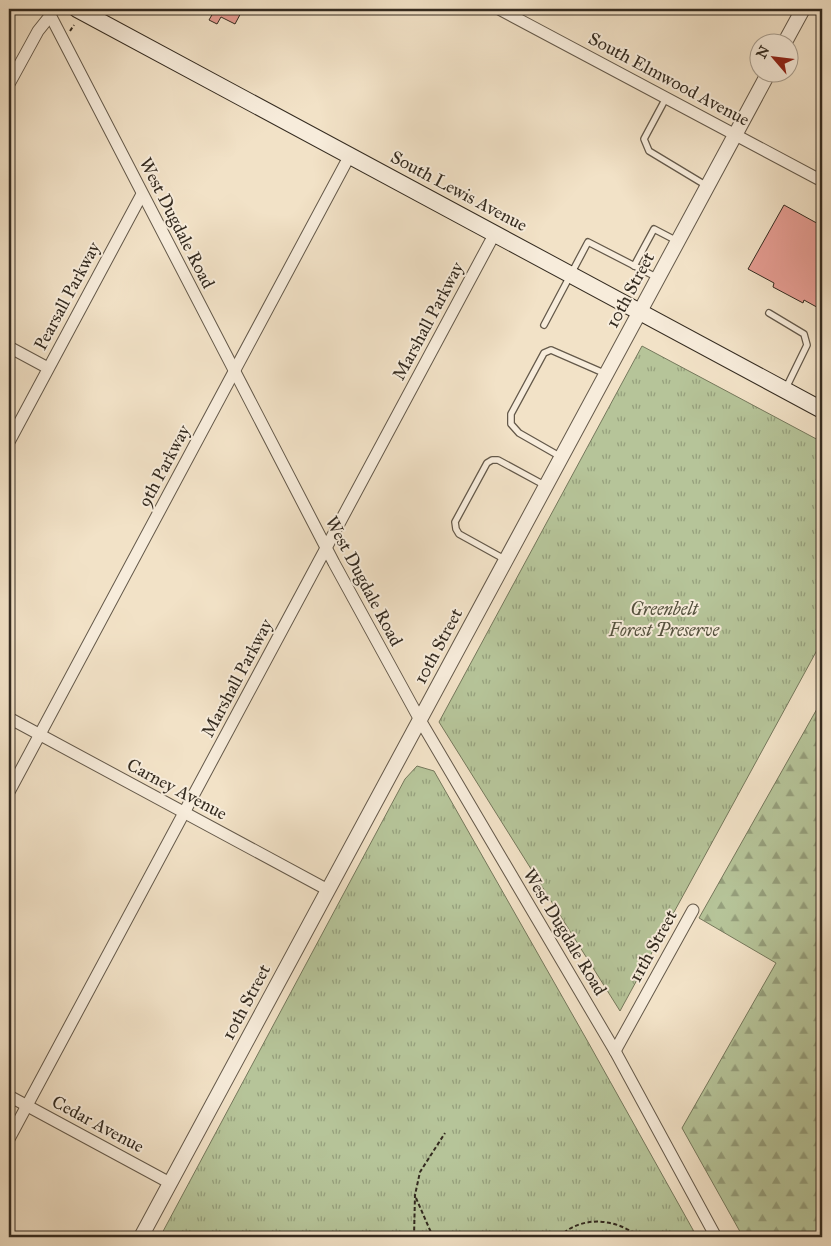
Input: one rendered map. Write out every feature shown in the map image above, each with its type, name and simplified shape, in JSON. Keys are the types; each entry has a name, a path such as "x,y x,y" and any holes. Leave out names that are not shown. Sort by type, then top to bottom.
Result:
{"main road":[{"name":"South Lewis Avenue","path":"77,9 822,410"}],"street":[{"name":"South Elmwood Avenue","path":"498,9 822,181"},
{"path":"790,32 803,9"},
{"path":"9,84 13,67 49,12"},
{"name":"West Dugdale Road","path":"49,12 326,549 420,720 615,1051 716,1237"},
{"name":"10th Street","path":"141,1237 764,82"},
{"name":"9th Parkway","path":"9,792 350,156"},
{"name":"Pearsall Parkway","path":"9,442 142,194"},
{"name":"Marshall Parkway","path":"9,1139 495,233"},
{"path":"9,347 48,368"},
{"name":"Carney Avenue","path":"9,718 328,890"},
{"name":"11th Street","path":"615,1051 693,910"},
{"name":"Cedar Avenue","path":"9,1096 170,1183"}],"lane":[{"path":"666,98 644,139 649,150 707,186"},
{"path":"634,266 654,229 678,241"},
{"path":"544,324 588,242 658,278"},
{"path":"769,313 804,334 807,345 785,390"},
{"path":"561,457 519,433 511,424 511,414 544,353 551,350 606,374"},
{"path":"506,560 459,534 455,522 487,463 492,460 498,460 546,486"}],"path":[{"path":"414,1237 415,1195 420,1172 445,1133"},
{"path":"415,1195 433,1237"},
{"path":"559,1237 565,1231 578,1224 592,1221 625,1228 639,1237"}],"green space":[{"name":"Greenbelt Forest Preserve","path":"642,346 822,442 822,641 620,1011 439,722"},
{"path":"822,700 822,1237 743,1237 682,1128 776,963 699,918"},
{"path":"417,766 434,771 697,1237 160,1237 405,779"}],"building":[{"path":"204,9 243,9 235,24 221,17 217,24 209,20 213,13"},
{"path":"784,205 822,226 822,310 804,300 803,303 773,287 774,283 748,269"}]}
